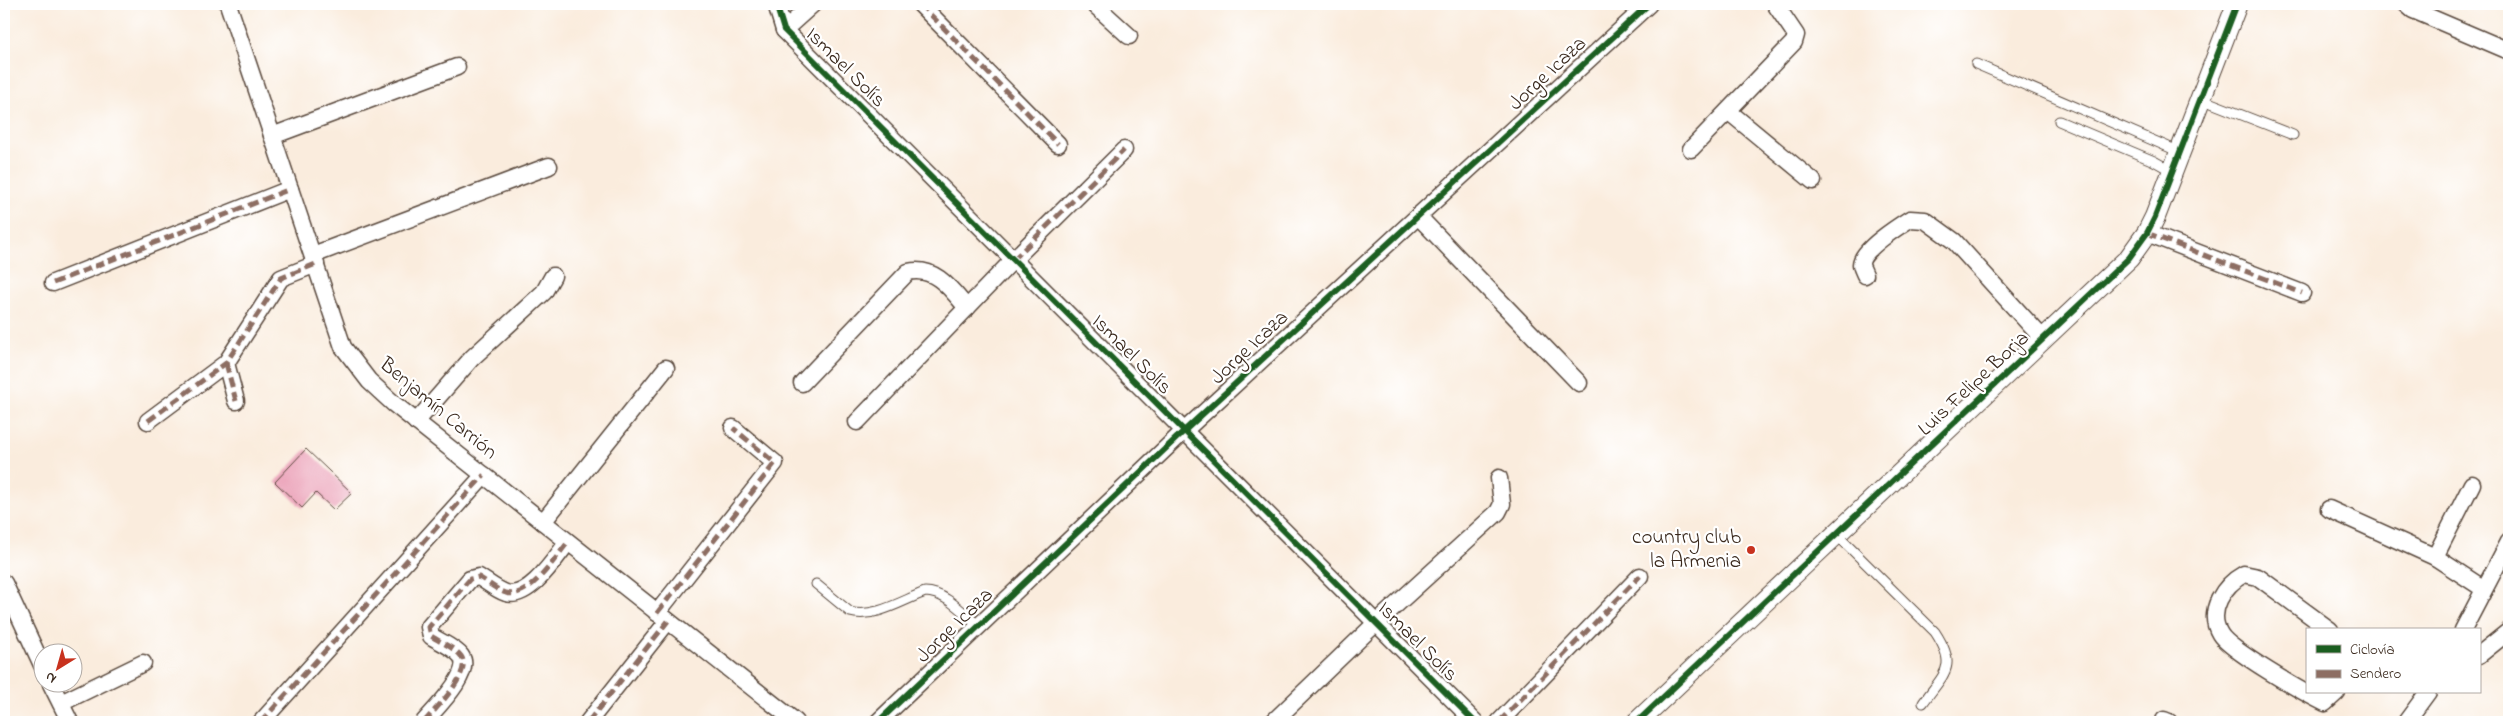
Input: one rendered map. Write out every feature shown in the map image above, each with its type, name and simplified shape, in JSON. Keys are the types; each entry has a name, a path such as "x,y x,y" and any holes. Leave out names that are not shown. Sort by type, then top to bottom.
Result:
{"street":[{"name":"Benjamín Carrión","path":"228,4 343,347 369,381 416,422 796,722"},
{"name":"Ismael Solís","path":"776,4 784,30 1475,722"},
{"path":"784,30 813,4"},
{"path":"920,4 1058,144"},
{"path":"1094,4 1129,36"},
{"name":"Jorge Icaza","path":"878,722 1184,430 1649,4"},
{"path":"1692,149 1794,42 1796,34 1775,4"},
{"name":"Luis Felipe Borja","path":"1637,722 2112,276 2147,233 2237,4"},
{"path":"2406,4 2413,10 2509,50"},
{"path":"272,136 457,67"},
{"path":"1728,111 1813,181"},
{"path":"857,422 1013,260 1124,150"},
{"path":"148,421 226,363 281,278 314,260 549,166"},
{"path":"53,283 290,189"},
{"path":"1418,216 1579,383"},
{"path":"1865,275 1861,264 1865,255 1876,244 1910,219 1925,220 1954,241 2044,340"},
{"path":"2147,233 2302,293"},
{"path":"802,383 908,272 919,270 935,275 949,286 967,308"},
{"path":"416,422 472,358 544,292 553,276"},
{"path":"226,363 236,401"},
{"path":"544,522 666,368"},
{"path":"588,722 776,463 733,428"},
{"path":"261,722 484,475"},
{"path":"1273,722 1376,623 1498,512 1502,504 1499,478"},
{"path":"2436,557 2472,484"},
{"path":"2330,509 2436,557 2484,589"},
{"path":"424,722 461,677 464,664 461,656 431,636 429,627 470,580 479,577 508,594 521,591 535,583 568,542"},
{"path":"2464,628 2509,542"},
{"path":"2306,694 2242,653 2220,635 2215,618 2217,604 2233,580 2244,574 2258,578 2327,628"},
{"path":"1499,722 1640,576"},
{"path":"4,583 32,644"},
{"path":"2480,654 2509,631"},
{"path":"61,703 143,664"},
{"path":"57,694 70,722"},
{"path":"2306,694 2325,703 2335,694"},
{"path":"2407,722 2423,694"}],"lane":[{"path":"1976,64 2180,152"},
{"path":"2200,99 2293,135"},
{"path":"2059,122 2154,161 2172,171"},
{"path":"1837,535 1936,632 1948,651 1947,670 1923,703"},
{"path":"816,584 850,612 857,614 870,614 925,592 932,592 944,598 979,626"}],"building":[{"path":"306,449 352,493 334,510 316,493 302,508 275,482"}],"marked path":[{"path":"920,4 1058,144"},
{"path":"1013,260 1124,150"},
{"path":"53,283 290,189"},
{"path":"2147,233 2302,293"},
{"path":"148,421 226,363 281,278 316,264"},
{"path":"226,363 236,401"},
{"path":"657,613 775,463 733,428"},
{"path":"261,722 484,475"},
{"path":"424,722 444,700 457,681 462,672 463,663 458,653 431,636 429,627 470,579 479,577 506,593 524,590 541,576 568,542"},
{"path":"1499,722 1640,576"},
{"path":"588,722 668,621"}],"cycle path":[{"path":"776,4 784,30 1475,722"},
{"path":"878,722 1184,431 1649,4"},
{"path":"1637,722 2129,258 2147,233 2155,217 2237,4"}],"place":[{"name":"country club la Armenia","path":"1751,550"}]}
